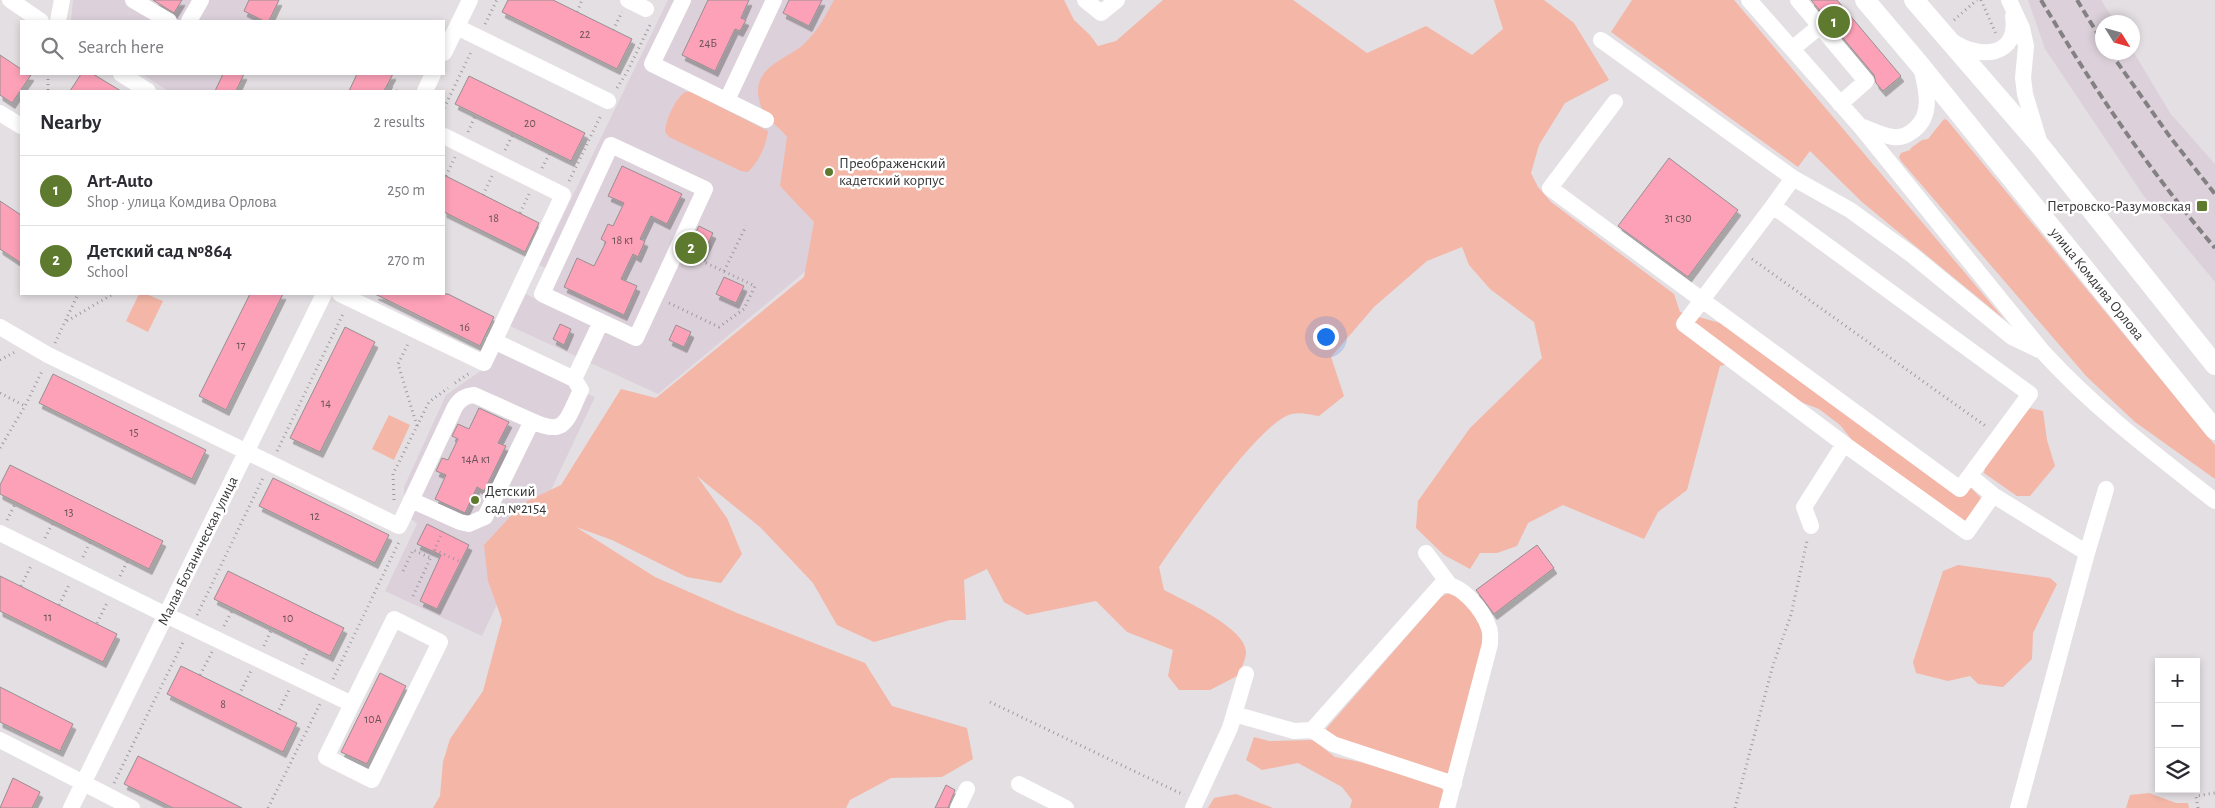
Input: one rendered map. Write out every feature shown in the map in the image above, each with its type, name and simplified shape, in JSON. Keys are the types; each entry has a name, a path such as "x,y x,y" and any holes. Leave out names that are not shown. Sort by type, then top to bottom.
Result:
{"main road":[{"name":"улица Комдива Орлова","path":"1865,0 1920,65 2215,430"},
{"path":"1914,0 2042,148 2215,365"}],"street":[{"path":"10,0 40,20"},
{"path":"58,20 62,0"},
{"path":"133,0 167,20"},
{"path":"190,20 201,0"},
{"path":"445,51 470,0"},
{"path":"628,0 649,15"},
{"path":"683,0 652,64 766,120"},
{"path":"727,100 774,0"},
{"path":"1084,0 1101,13 1117,0"},
{"path":"1798,0 1866,81 1840,104"},
{"path":"1942,34 1959,46 1976,53 1990,53 2003,48 2012,37 2014,26 2009,1"},
{"path":"2009,1 2022,28 2026,46 2023,78 2025,94 2042,148"},
{"path":"1756,2 1792,49 1860,126 2044,352 2100,410 2215,501"},
{"path":"1792,49 1820,26"},
{"path":"457,27 608,101"},
{"path":"1601,40 1793,178 1850,210 1912,255 2012,337 2044,352"},
{"path":"1860,126 1892,137 1904,137 1918,126 1927,109 1927,92 1920,65"},
{"path":"123,75 146,90"},
{"path":"426,90 433,75"},
{"path":"1615,102 1550,188 1960,488 2030,394 1773,206"},
{"path":"0,113 20,125"},
{"path":"345,296 484,363 563,195 445,136"},
{"path":"611,145 705,189 655,296 636,338 542,294 611,145"},
{"path":"1793,178 1684,324 1844,444 1967,532 1994,496"},
{"name":"Малая Ботаническая улица","path":"71,808 324,295"},
{"path":"574,379 601,322"},
{"path":"0,327 48,355 399,526 455,406 466,396 474,395 480,397 551,429 564,423 580,390 574,379 494,341"},
{"path":"411,500 450,518 469,524 485,517 532,421"},
{"path":"1811,526 1804,507 1844,444"},
{"path":"1970,476 1994,496 2087,553"},
{"path":"2018,808 2106,489"},
{"path":"0,533 352,704"},
{"path":"1426,553 1449,584"},
{"path":"1312,730 1441,585 1449,584 1461,589 1481,613 1490,629 1490,644 1447,808"},
{"path":"394,619 440,642 372,780 326,757 352,704 394,619"},
{"path":"1194,804 1230,728 1246,674"},
{"path":"1234,714 1294,731 1312,730 1333,744 1454,784"},
{"path":"0,740 132,808"},
{"path":"1019,784 1044,803 1066,808"},
{"path":"958,808 967,789"}],"path":[{"path":"445,106 497,0"},
{"path":"577,12 582,0"},
{"path":"1948,14 1954,21 1979,0 2000,42"},
{"path":"563,195 608,101 628,72 649,15"},
{"path":"48,75 48,90"},
{"path":"387,86 395,90"},
{"path":"724,271 746,226"},
{"path":"655,296 719,327 744,310 755,286 677,249"},
{"path":"1739,250 2000,436"},
{"path":"0,448 25,406 78,295"},
{"path":"66,321 111,295"},
{"path":"108,796 330,341 345,296"},
{"path":"268,808 401,539 392,493 393,474 417,426 398,364 414,330"},
{"path":"330,341 336,344"},
{"path":"311,380 317,383"},
{"path":"0,393 25,406"},
{"path":"292,420 298,423"},
{"path":"413,596 450,518"},
{"path":"1735,808 1773,665 1791,615 1811,526"},
{"path":"403,571 413,550 431,558"},
{"path":"434,550 463,563"},
{"path":"990,702 1194,804"},
{"path":"2198,808 2196,796 2215,793"}],"shaded area":[{"path":"73,0 279,0 269,20 71,20"},
{"path":"668,0 1052,0 1082,41 658,394 510,326 526,294 536,299 550,270 539,265"},
{"path":"834,0 1064,0 1074,20 1090,35 1098,46 1116,41 1163,0 1293,0 1367,53 1426,26 1472,55 1503,29 1494,0 1544,0 1574,23 1609,80 1565,103 1539,145 1531,173 1538,187 1551,202 1674,294 1680,312 1735,327 1951,490 1971,488 1981,498 1966,523 1852,440 1840,425 1819,409 1801,402 1744,360 1720,366 1687,490 1658,512 1644,539 1563,505 1528,523 1517,546 1497,553 1480,553 1470,569 1444,555 1416,528 1418,501 1470,428 1542,358 1534,322 1490,289 1469,265 1462,247 1427,261 1374,307 1331,357 1344,396 1319,416 1302,413 1292,414 1278,421 1261,436 1221,482 1159,567 1164,590 1225,624 1243,643 1246,655 1239,675 1210,690 1179,690 1168,676 1173,650 1127,632 1096,601 1027,615 1004,602 987,569 964,580 966,620 950,620 874,642 837,625 813,583 760,527 697,476 727,518 742,554 721,583 687,577 612,540 576,527 655,577 737,613 865,663 892,706 967,728 973,759 942,777 891,778 850,800 846,808 433,808 440,796 443,762 450,739 483,691 502,620 488,581 484,545 523,503 561,485 621,389 656,398 804,277 814,222 780,186 787,137 763,111 758,93 759,83 769,68 806,42 825,17"},
{"path":"1632,0 1734,0 2004,319 1862,202 1810,151 1798,167 1611,32"},
{"path":"2028,0 2101,0 2111,15 2095,15 2095,60 2138,60 2170,113 2215,164 2215,282 2143,195 2045,49"},
{"path":"144,75 244,75 236,90 166,90"},
{"path":"685,92 691,92 768,131 761,153 748,172 741,171 669,137 665,132 672,110 678,99"},
{"path":"1944,119 1947,120 2215,445 2215,479 2135,422 2087,377 1901,161 1899,157 1901,153 1910,150 1922,140 1928,139"},
{"path":"139,295 148,295 163,301 148,332 126,321"},
{"name":"Детский сад №2154","path":"498,352 595,397 482,636 385,591 417,524 405,513 404,487 446,395 492,363"},
{"path":"2030,408 2043,411 2047,440 2055,466 2030,496 2017,496 1984,473 1986,462"},
{"path":"389,415 410,425 394,460 372,449"},
{"path":"1958,565 2050,578 2057,584 2033,633 2032,659 2003,687 1978,684 1970,676 1948,681 1916,673 1913,662 1943,571"},
{"path":"1450,592 1460,596 1483,628 1485,644 1450,773 1444,777 1331,737 1326,729 1441,597"},
{"path":"1254,737 1269,741 1313,740 1335,757 1360,762 1440,786 1445,793 1440,808 1350,808 1352,800 1342,787 1298,763 1262,770 1246,760"},
{"path":"2149,793 2176,803 2188,803 2189,808 2126,808 2130,795"},
{"path":"1236,794 1273,808 1208,808 1214,798"}],"building":[{"path":"153,0 182,0 174,13"},
{"path":"249,0 279,0 269,20 262,20 244,11"},
{"path":"508,0 553,0 632,39 617,69 502,12"},
{"path":"708,0 749,0 741,18 746,20 740,31 735,29 715,71 682,55"},
{"path":"789,0 822,0 809,26 783,13"},
{"path":"1811,0 1837,0 1901,76 1883,91 1876,83 1874,75"},
{"path":"0,55 20,68 20,75 31,75 12,103 0,95"},
{"path":"80,75 95,75 119,90 71,90"},
{"path":"223,75 244,75 236,90 215,90"},
{"path":"357,75 392,75 385,90 349,90"},
{"path":"469,76 585,133 571,161 455,104"},
{"path":"1669,158 1738,210 1688,277 1618,226"},
{"path":"622,166 682,194 667,224 651,216 640,239 645,241 638,257 633,254 621,279 637,286 624,315 564,287 577,258 594,266 606,242 601,239 608,224 613,226 624,203 608,196"},
{"path":"445,176 539,223 525,252 445,212"},
{"path":"0,201 20,214 20,262 0,249"},
{"path":"699,226 713,233 702,256 688,249"},
{"path":"724,277 744,286 736,303 716,294"},
{"path":"448,294 494,317 480,346 377,295"},
{"path":"250,295 283,295 226,410 199,396"},
{"path":"560,324 571,329 564,345 553,339"},
{"path":"676,325 691,332 684,347 669,340"},
{"path":"345,327 375,342 320,452 290,438"},
{"path":"53,374 206,450 192,479 39,403"},
{"path":"479,408 509,422 498,443 506,446 484,491 477,487 465,513 435,499 446,475 436,471 442,458 448,460 458,439 452,436 458,424 469,429"},
{"path":"10,465 163,541 149,569 0,494 0,485"},
{"path":"273,478 389,535 375,563 259,506"},
{"path":"427,524 469,545 437,609 420,601 441,555 417,544"},
{"path":"1537,545 1554,568 1494,614 1476,590"},
{"path":"228,571 344,628 330,656 214,599"},
{"path":"0,576 117,634 103,662 0,611"},
{"path":"181,666 297,723 283,752 167,694"},
{"path":"380,673 406,686 367,764 341,752"},
{"path":"0,687 73,724 60,751 0,722"},
{"path":"138,756 242,808 173,808 124,784"},
{"path":"13,778 40,792 32,808 0,808"},
{"path":"946,785 955,790 948,808 935,808"}],"railway":[{"path":"2041,0 2081,65 2144,158 2215,248"},
{"path":"2077,0 2095,30"},
{"path":"2116,60 2170,137 2215,194"}],"place":[{"name":"Art-Auto","path":"1834,22"},
{"name":"Преображенский кадетский корпус","path":"829,172"},
{"name":"Петровско-Разумовская","path":"2202,206"},
{"name":"Детский сад №864","path":"691,248"},
{"name":"Детский сад №2154","path":"475,500"}]}
